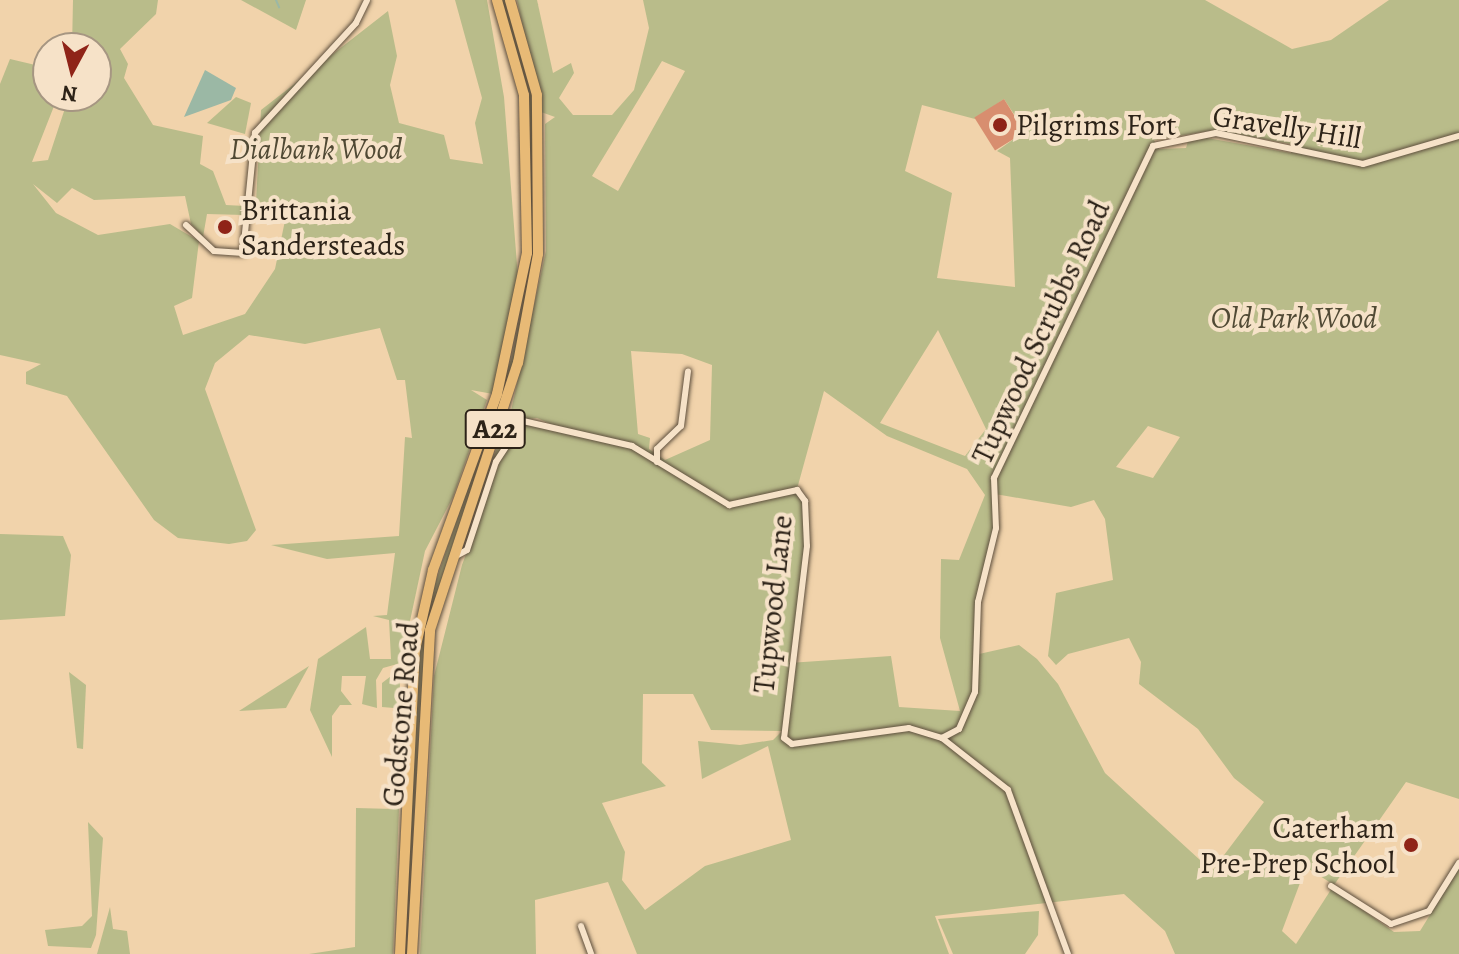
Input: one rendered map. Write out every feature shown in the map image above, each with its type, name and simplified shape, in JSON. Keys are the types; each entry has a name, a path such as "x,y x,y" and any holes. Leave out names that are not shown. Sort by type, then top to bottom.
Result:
{"highway":[{"name":"Godstone Road","path":"400,954 417,638 433,570 497,394 523,279 524,95 497,0"},
{"name":"Godstone Road","path":"412,954 424,672 449,557 518,363 538,254 537,95 510,0"}],"street":[{"path":"186,225 214,251 243,253 255,133 356,23 367,0"},
{"name":"Gravelly Hill","path":"1153,146 1216,133 1363,164 1459,136"},
{"name":"Tupwood Scrubbs Road","path":"959,729 975,692 978,602 996,528 994,478 1153,146"},
{"path":"657,462 657,449 681,426 688,371"},
{"name":"Tupwood Lane","path":"449,557 467,550 496,462 523,421 604,435 729,505 788,489 805,501 807,546 786,686 788,742 909,728 942,738 958,747 1013,798 1068,954"},
{"path":"942,738 959,729"},
{"path":"958,747 959,729"},
{"path":"1331,886 1391,924 1429,911 1459,863"},
{"path":"581,926 591,954"}],"green space":[{"name":"Dialbank Wood","path":"73,0 158,0 156,14 120,49 128,64 124,78 153,125 203,136 200,164 213,171 226,205 245,206 244,215 207,214 203,237 191,224 185,196 94,200 72,188 57,203 33,184 56,213 98,235 170,224 199,241 192,298 174,306 183,335 245,314 275,269 288,206 256,202 261,110 388,11 397,56 390,85 399,123 444,135 450,159 483,164 475,123 482,98 455,0 487,0 504,97 518,278 493,394 471,390 487,400 453,497 425,551 401,663 383,668 376,680 377,708 362,704 366,676 342,676 341,691 352,705 340,705 332,716 332,757 310,710 318,659 366,627 370,659 391,659 389,620 373,616 387,615 395,553 327,559 271,545 399,536 405,437 412,438 405,380 397,380 380,328 305,344 249,335 215,363 205,389 256,530 247,541 229,544 178,538 154,520 67,396 26,384 26,372 41,364 0,355 0,84 10,59 32,64 32,112 52,112 32,162 48,160 64,112 112,112 112,32 72,32"},
{"path":"241,0 306,0 296,30"},
{"path":"502,0 506,0 530,88 535,122 534,261 518,350 426,626 405,954 417,667 427,608 512,357 532,259 530,120"},
{"name":"Old Park Wood","path":"517,0 537,0 553,73 571,63 574,73 559,98 573,115 612,115 634,90 649,28 643,0 1205,0 1292,49 1331,40 1389,0 1459,0 1459,799 1406,782 1334,885 1306,867 1282,931 1296,944 1332,888 1394,932 1420,931 1459,868 1459,954 1175,954 1165,931 1124,894 935,916 949,954 637,954 608,882 535,900 536,954 420,954 434,676 462,565 509,437 524,424 562,429 537,418 514,421 459,548 511,411 546,251 545,124 555,117 541,112","holes":["662,61 685,71 618,191 592,176","1004,99 1025,131 997,151 1010,158 1015,287 937,278 952,193 905,171 922,105 975,119","1215,130 1291,144 1291,153 1190,135 1186,148 1159,149 1154,140","938,330 986,429 965,456 880,423","631,351 682,354 712,365 710,440 665,460 649,449 650,438 638,434","824,391 887,436 967,469 985,495 959,560 941,559 940,638 960,711 899,707 891,656 789,663 807,546 805,501 797,489","1148,426 1180,437 1153,478 1116,467","995,494 1071,507 1094,500 1105,519 1113,580 1056,593 1048,656 1056,665 1068,654 1129,638 1141,662 1139,684 1198,729 1234,778 1264,802 1212,871 1105,773 1058,684 1037,659 1019,645 979,654 978,602 996,528","643,694 693,694 711,730 782,731 773,740 740,745 698,741 702,779 768,746 791,840 705,866 645,910 622,880 625,852 602,803 666,786 642,763"]},
{"path":"236,97 251,103 245,134 207,123"},
{"path":"0,534 63,536 71,555 65,616 0,620"},
{"path":"309,666 286,708 239,711"},
{"path":"399,670 403,737 394,745 394,708 382,707 382,683"},
{"path":"69,672 86,685 83,749 77,748"},
{"path":"394,756 401,761 393,954 309,954 355,947 356,808 394,809"},
{"path":"88,822 103,838 96,935 91,948 48,946 45,930 82,926 92,916"},
{"path":"110,907 113,929 127,931 130,954 97,954"},
{"path":"1039,911 1038,935 1025,954 953,954 938,919"}],"shaded area":[{"path":"205,70 236,88 231,100 184,117"}],"building":[{"name":"Pilgrims Fort","path":"1004,99 1025,132 995,151 974,118"}],"waterway":[{"path":"276,0 279,7"}],"place":[{"name":"Pilgrims Fort","path":"1000,125"},
{"name":"Brittania Sandersteads","path":"225,227"},
{"name":"Caterham Pre-Prep School","path":"1411,845"}]}
